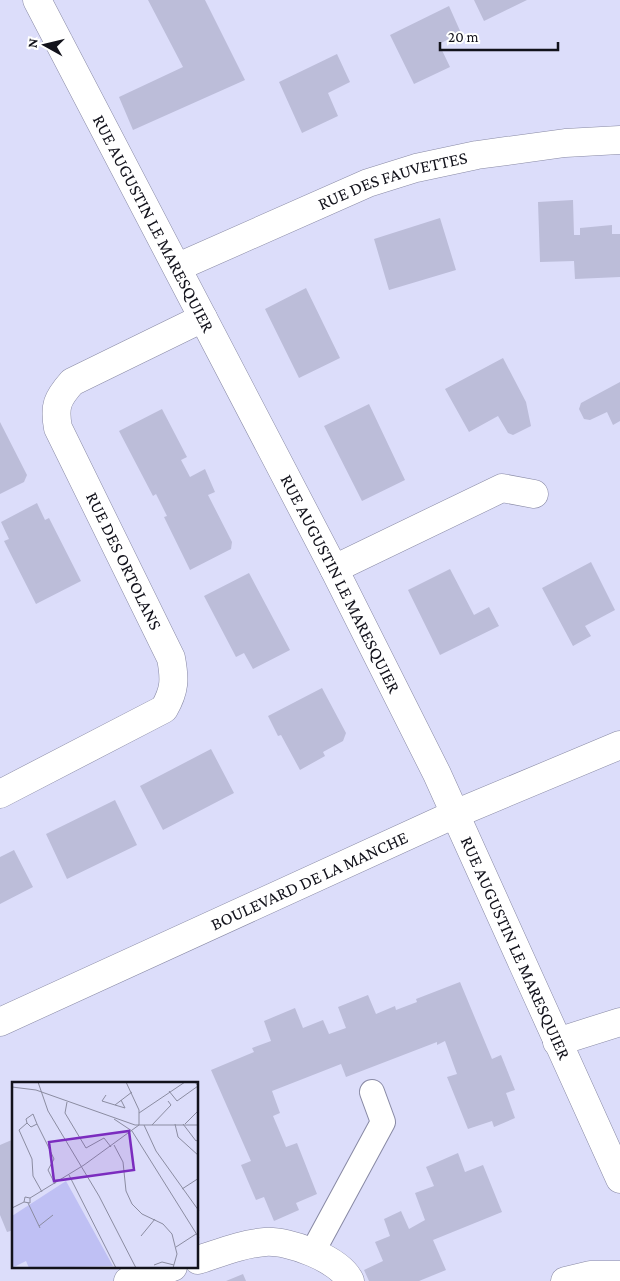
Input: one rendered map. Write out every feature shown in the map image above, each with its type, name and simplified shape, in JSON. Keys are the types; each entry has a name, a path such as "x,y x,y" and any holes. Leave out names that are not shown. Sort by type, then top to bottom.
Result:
{"street":[{"name":"RUE AUGUSTIN LE MARESQUIER","path":"37,0 334,569 455,814 620,1179"},
{"name":"RUE DES FAUVETTES","path":"178,267 368,183 416,168 477,155 546,145 620,140"},
{"name":"RUE DES ORTOLANS","path":"0,794 164,709 173,693 175,676 171,658 58,428 55,411 60,396 72,382 204,318"},
{"path":"334,569 502,488 534,494"},
{"name":"BOULEVARD DE LA MANCHE","path":"0,1022 455,814 620,745"},
{"path":"557,1042 620,1022"},
{"path":"199,1260 243,1245 268,1242 312,1253 338,1266 350,1281"},
{"path":"128,1281 170,1268"},
{"path":"565,1281 590,1275 620,1275"}],"lane":[{"path":"312,1253 383,1122 372,1092"}],"building":[{"path":"148,0 205,0 245,80 133,130 119,97 183,67"},
{"path":"474,0 527,0 484,21"},
{"path":"449,6 461,33 439,44 450,67 414,84 390,35"},
{"path":"337,54 350,82 328,93 338,116 302,133 279,82"},
{"path":"573,200 574,235 580,235 580,228 612,225 612,234 620,234 620,277 575,279 574,261 540,262 538,202"},
{"path":"440,218 456,270 389,290 374,239"},
{"path":"306,288 340,358 299,378 265,309"},
{"path":"503,358 526,402 531,426 513,435 508,433 498,416 469,432 445,389"},
{"path":"620,382 620,421 613,425 607,412 590,420 584,419 579,409 581,403"},
{"path":"369,404 405,480 362,501 324,426"},
{"path":"162,409 187,457 181,460 190,477 205,469 215,492 208,495 232,542 231,549 190,570 164,517 167,516 156,494 153,496 119,431"},
{"path":"0,422 27,475 24,482 0,494"},
{"path":"37,503 45,520 49,518 81,581 36,604 4,541 9,539 1,522"},
{"path":"591,562 615,610 585,626 591,636 573,646 542,588"},
{"path":"450,569 474,615 489,607 499,626 440,655 408,590"},
{"path":"249,573 290,650 253,669 244,653 236,657 204,596"},
{"path":"322,688 346,733 343,741 323,752 325,756 300,770 281,735 278,736 268,716"},
{"path":"211,749 234,793 163,830 140,786"},
{"path":"115,800 137,845 67,879 46,834"},
{"path":"14,850 33,887 0,904 0,857"},
{"path":"460,982 492,1059 501,1055 515,1090 506,1093 515,1118 494,1127 492,1121 468,1129 447,1077 457,1074 445,1041 437,1045 437,1042 346,1077 341,1064 272,1091 280,1113 273,1116 286,1147 297,1143 317,1194 296,1203 299,1210 274,1221 264,1197 256,1200 241,1165 251,1161 211,1070 254,1052 252,1048 271,1041 264,1021 295,1008 303,1028 323,1020 329,1034 346,1028 338,1007 368,995 376,1014 395,1006 396,1010 417,1002 416,999"},
{"path":"12,1140 12,1231 7,1232 0,1215 0,1145"},
{"path":"458,1153 465,1172 483,1165 502,1212 433,1240 446,1270 419,1281 369,1281 364,1270 383,1261 375,1242 390,1236 384,1219 401,1211 409,1229 425,1220 415,1193 434,1186 426,1167"},
{"path":"243,1274 246,1281 226,1281"}]}
